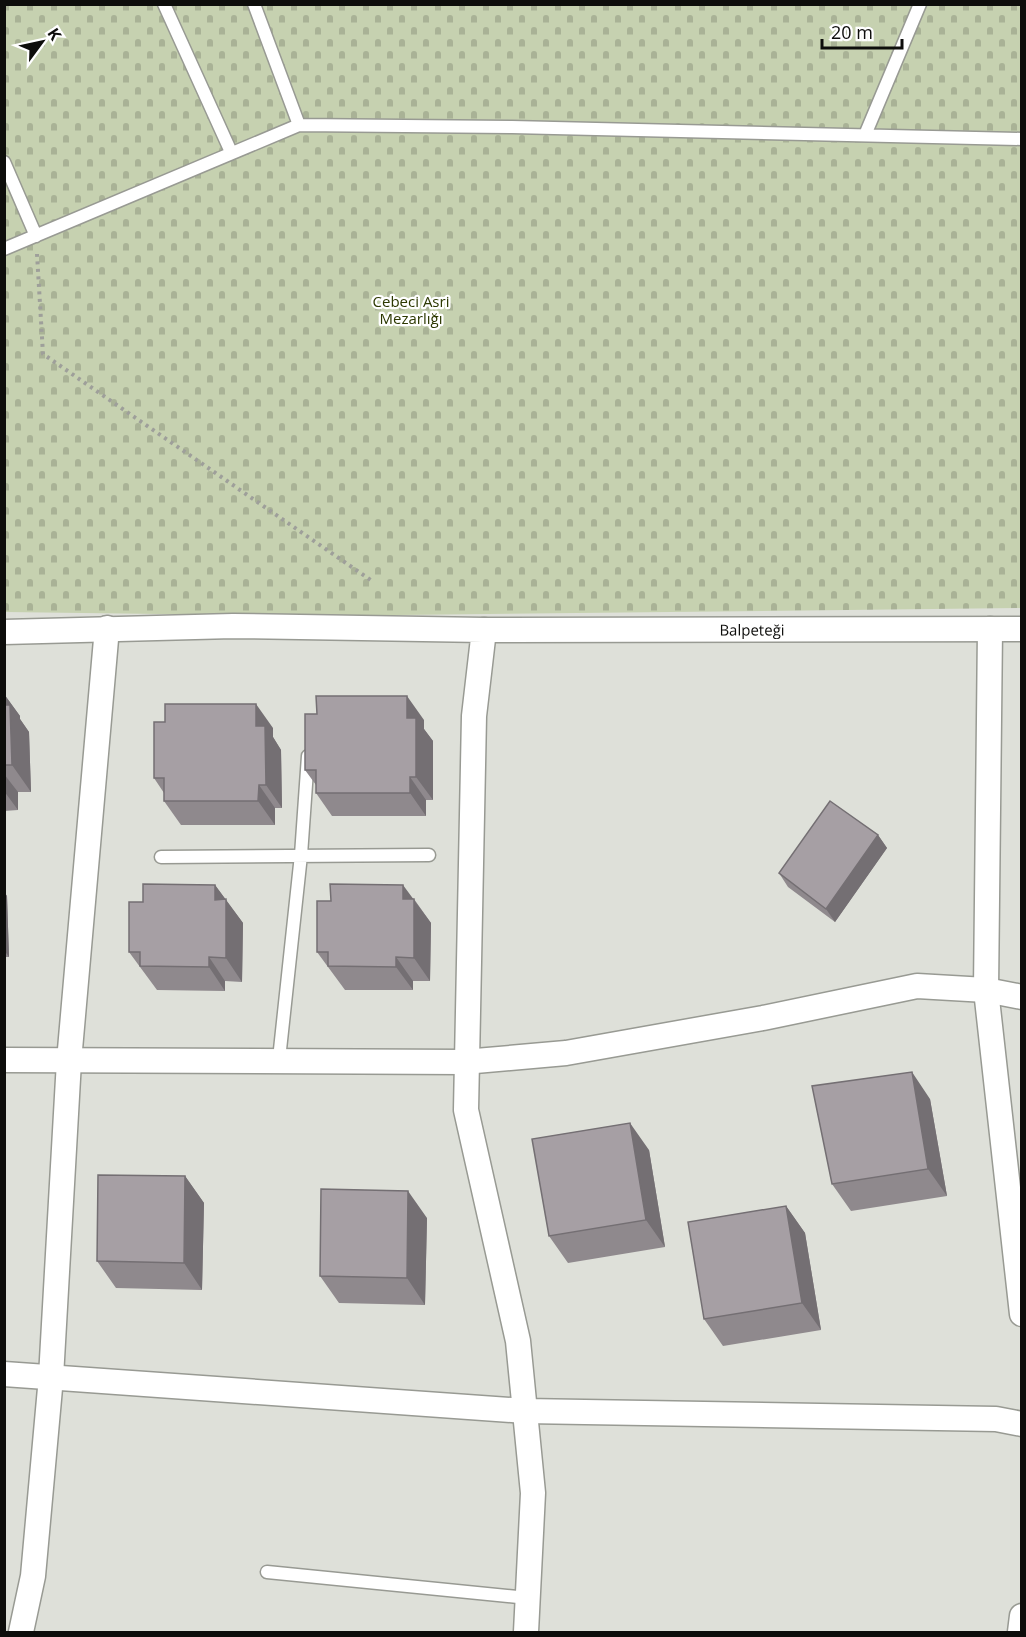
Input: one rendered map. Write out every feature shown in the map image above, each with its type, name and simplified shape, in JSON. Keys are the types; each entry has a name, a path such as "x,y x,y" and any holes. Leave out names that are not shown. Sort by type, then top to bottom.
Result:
{"street":[{"name":"Balpeteği","path":"4,632 233,626 484,630 1022,629"},
{"path":"21,1632 33,1576 51,1377 69,1061 107,628"},
{"path":"990,629 986,990 1022,1314"},
{"path":"484,630 474,716 464,1062 466,1110 518,1341 533,1494 525,1632"},
{"path":"4,1060 279,1059 464,1062 566,1053 763,1018 916,986 986,990 1022,998"},
{"path":"4,1374 525,1411 984,1419 1022,1424"},
{"path":"1020,1632 1022,1616"}],"lane":[{"path":"164,4 231,152"},
{"path":"254,4 299,125"},
{"path":"865,135 921,4"},
{"path":"4,249 299,125 1022,139"},
{"path":"4,162 36,236"},
{"path":"279,1059 301,855 309,740"},
{"path":"160,857 429,855"},
{"path":"267,1572 528,1598"}],"path":[{"path":"36,236 43,354 372,581"}],"green space":[{"name":"Cebeci Asri Mezarlığı","path":"4,5 1021,5 1021,608 311,616 5,612"}],"building":[{"path":"316,696 407,696 407,718 416,718 416,777 410,777 410,793 316,793 316,770 305,770 305,714 317,714"},
{"path":"165,704 256,704 256,726 265,726 266,785 259,785 258,801 164,801 164,778 154,778 154,722 165,722"},
{"path":"4,705 10,705 12,765 4,765"},
{"path":"830,801 878,835 826,909 779,873"},
{"path":"143,884 215,885 215,900 226,899 226,958 209,957 209,967 140,966 140,952 129,952 129,902 143,902"},
{"path":"330,884 403,885 403,899 414,899 414,958 396,957 396,967 328,966 328,952 317,952 317,901 331,901"},
{"path":"912,1072 928,1169 832,1184 812,1086"},
{"path":"630,1123 646,1220 549,1236 532,1139"},
{"path":"98,1175 185,1176 184,1263 97,1261"},
{"path":"321,1189 408,1191 407,1278 320,1276"},
{"path":"786,1206 802,1303 704,1319 688,1222"}]}
